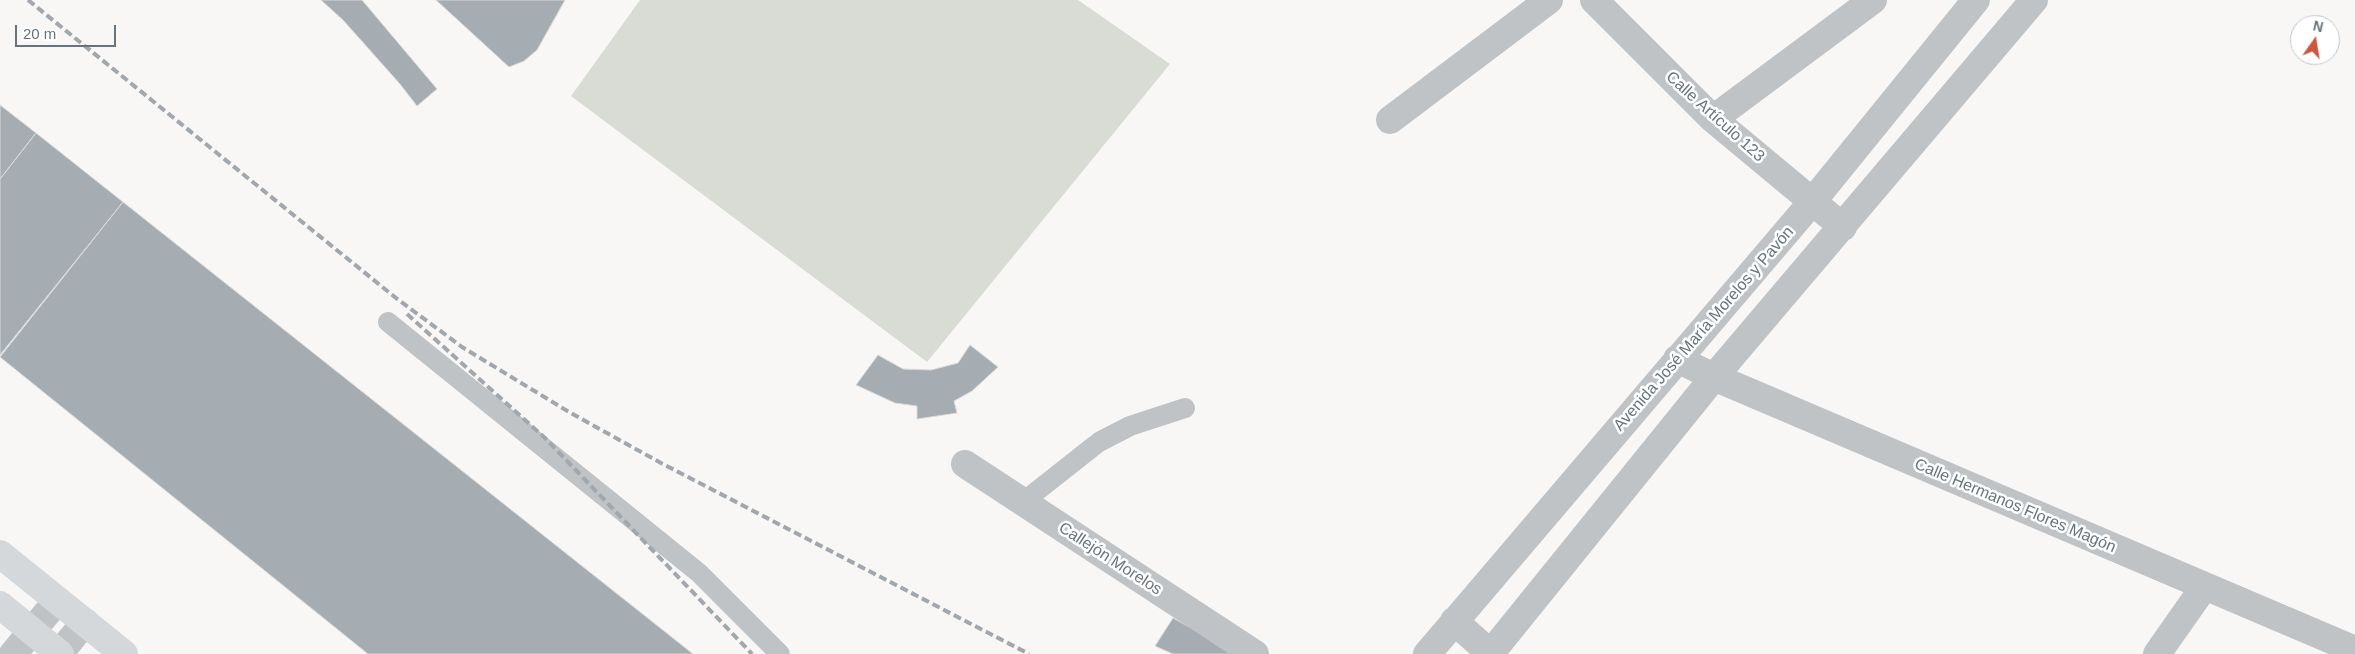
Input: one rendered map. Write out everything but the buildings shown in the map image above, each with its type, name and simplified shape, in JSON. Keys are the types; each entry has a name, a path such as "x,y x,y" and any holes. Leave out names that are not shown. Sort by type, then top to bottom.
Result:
{"main road":[{"path":"0,554 124,654"},
{"path":"0,605 59,654"}],"street":[{"path":"1390,120 1549,0"},
{"name":"Calle Artículo 123","path":"1594,0 1713,119 1843,227"},
{"path":"1713,119 1873,0"},
{"name":"Avenida José María Morelos y Pavón","path":"1427,654 1812,202 1976,0"},
{"path":"1454,621 1490,654 1714,377 2034,0"},
{"name":"Calle Hermanos Flores Magón","path":"1677,359 1714,377 2355,650"},
{"name":"Callejón Morelos","path":"965,464 1255,654"},
{"path":"2157,654 2204,587"},
{"path":"13,654 57,601"},
{"path":"59,654 84,622"}],"lane":[{"path":"388,322 699,573 780,654"},
{"path":"1023,502 1099,442 1130,426 1185,408"}],"shaded area":[{"path":"640,0 1078,0 1170,64 927,362 571,96"}],"railway":[{"path":"28,0 396,298 462,347 569,412 661,463 1029,654"},
{"path":"407,314 545,438 752,654"}]}
